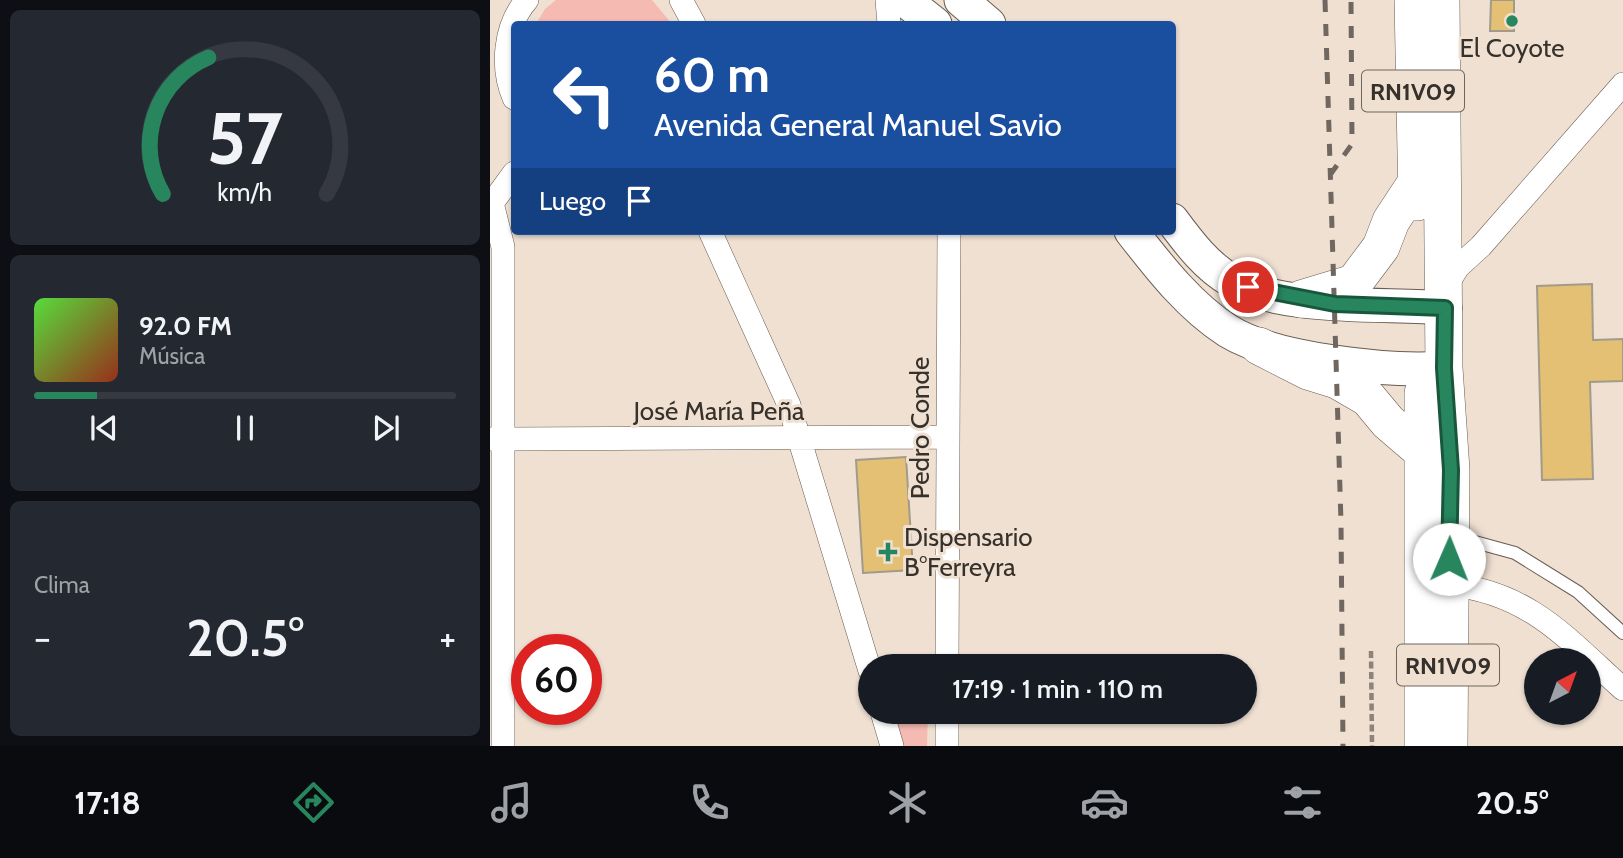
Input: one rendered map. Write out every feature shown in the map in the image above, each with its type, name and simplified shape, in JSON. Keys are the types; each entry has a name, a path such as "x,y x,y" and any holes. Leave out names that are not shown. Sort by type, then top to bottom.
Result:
{"main road":[{"path":"905,0 931,21"},
{"path":"961,0 986,21"},
{"name":"RN1V09","path":"1413,0 1416,183 1438,301"},
{"name":"RN1V09","path":"1423,746 1423,452 1434,369 1438,301 1441,0"},
{"path":"1301,299 1353,283 1381,247 1391,221 1416,183"},
{"path":"1176,225 1210,264 1233,282 1262,292 1335,304 1438,301"},
{"path":"1134,235 1160,269 1197,307 1229,332 1308,371 1337,380 1368,398 1388,422 1423,452"},
{"path":"1259,345 1335,361 1434,369"},
{"name":"RN1V09","path":"1434,369 1451,470 1448,584 1449,746"}],"street":[{"path":"516,21 527,0"},
{"path":"681,0 692,21"},
{"path":"887,0 889,21"},
{"path":"511,30 498,62 511,91"},
{"path":"1438,301 1458,267 1481,246 1623,84"},
{"path":"502,746 496,439 503,247 491,204 511,177"},
{"path":"712,235 789,405 865,654"},
{"name":"Pedro Conde","path":"947,654 949,235"},
{"name":"José María Peña","path":"496,439 801,440 948,437"},
{"path":"1448,584 1477,587 1516,600 1557,629 1623,689"},
{"path":"886,724 892,746"},
{"path":"947,724 947,746"}],"lane":[{"path":"1449,535 1515,552 1578,592 1623,632"}],"path":[{"path":"1371,651 1373,746"}],"shaded area":[{"path":"556,0 652,0 670,21 538,21 545,9"},
{"path":"891,724 928,724 927,746 898,746"}],"building":[{"name":"El Coyote","path":"1491,0 1514,0 1514,31 1490,31"},
{"path":"1592,284 1593,340 1623,339 1623,381 1590,382 1593,479 1542,480 1537,286"},
{"path":"906,457 913,570 863,573 856,460"}],"railway":[{"path":"1325,0 1341,523 1343,746"},
{"path":"1330,175 1352,144 1351,0"}],"place":[{"name":"El Coyote","path":"1512,21"},
{"name":"Dispensario B°Ferreyra","path":"888,552"}],"route":[{"path":"1248,287 1262,292 1335,304 1445,308 1444,368 1451,470 1449,559"}]}
